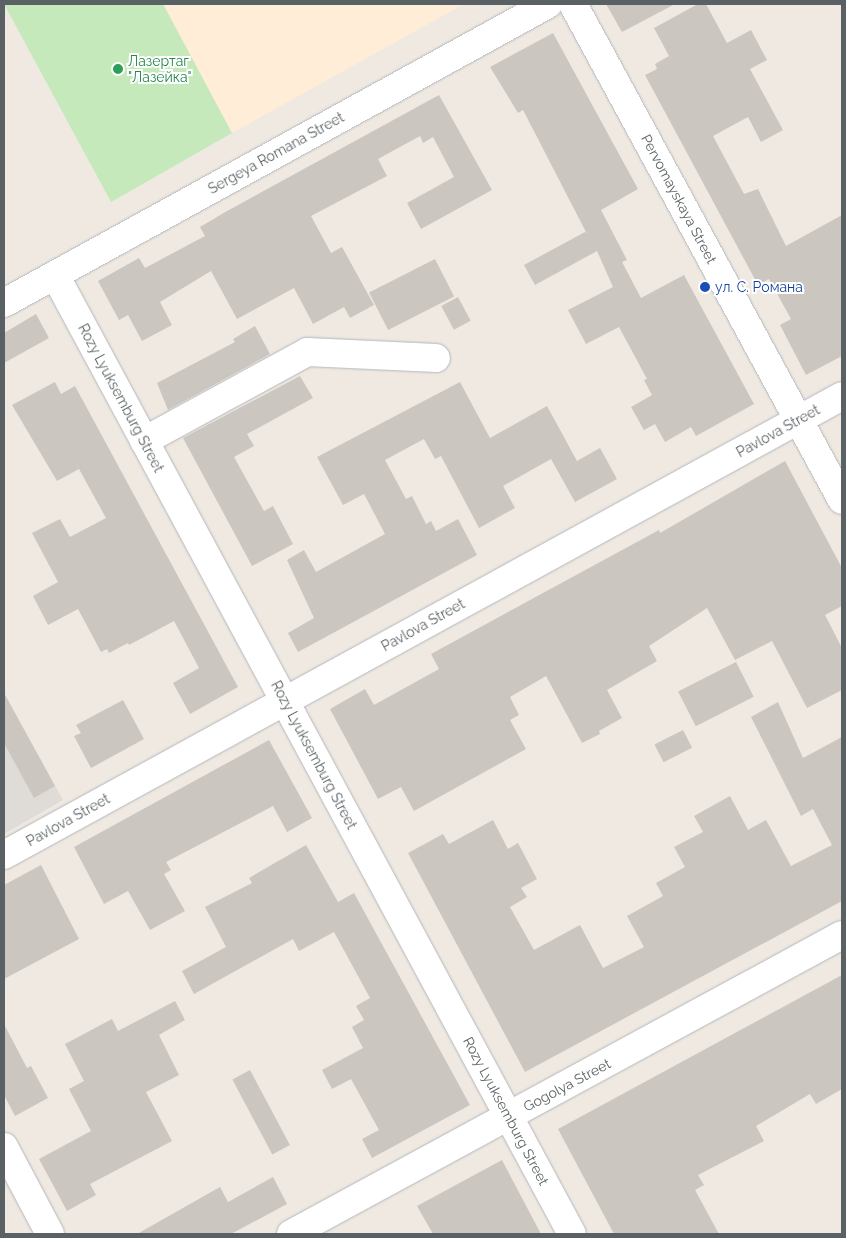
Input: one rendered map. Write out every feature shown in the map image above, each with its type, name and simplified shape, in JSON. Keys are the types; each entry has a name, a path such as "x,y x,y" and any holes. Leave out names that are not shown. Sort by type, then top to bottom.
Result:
{"street":[{"name":"Pervomayskaya Street","path":"573,4 842,500"},
{"name":"Sergeya Romana Street","path":"4,303 537,6"},
{"name":"Rozy Lyuksemburg Street","path":"55,275 572,1234"},
{"path":"144,441 307,352 436,358"},
{"name":"Pavlova Street","path":"4,855 842,396"},
{"name":"Gogolya Street","path":"292,1234 842,935"},
{"path":"4,1147 50,1234"}],"shaded area":[{"path":"163,4 464,4 232,133"},
{"path":"4,693 63,800 4,834"}],"green space":[{"name":"Лазертаг \"Лазейка\"","path":"4,4 163,4 232,133 111,202"}],"building":[{"path":"606,4 675,4 622,32"},
{"path":"698,4 706,4 727,43 751,30 767,60 750,69 783,130 761,142 748,117 713,136 744,194 758,189 786,246 842,215 842,356 806,375 780,325 791,319 769,279 758,285 645,75 657,69 655,64 669,56 654,28"},
{"path":"553,33 638,189 601,210 627,260 622,262 641,298 684,275 754,404 696,436 691,427 665,442 655,424 644,430 631,407 652,395 644,380 647,379 619,327 586,344 568,310 613,287 597,251 535,285 524,265 585,232 587,234 523,110 518,113 490,67"},
{"path":"439,95 492,190 421,229 407,203 454,177 433,137 423,143 420,136 378,159 387,176 311,216 331,253 342,247 374,305 350,318 344,307 313,324 294,288 237,319 211,271 160,302 172,325 142,341 128,315 119,320 98,281 139,258 145,268 205,236 200,227"},
{"path":"435,259 454,296 388,330 369,293"},
{"path":"458,297 471,321 454,330 441,306"},
{"path":"36,314 49,338 4,363 4,333"},
{"path":"255,326 270,354 168,410 157,383 235,342 233,339"},
{"path":"300,376 313,398 247,434 254,446 234,457 264,511 273,506 293,544 252,566 183,438"},
{"path":"55,382 61,394 75,386 238,687 190,714 173,683 199,668 174,621 129,645 128,643 109,653 107,649 101,652 78,609 48,625 33,596 58,582 32,533 60,519 70,537 106,518 79,469 57,481 12,405"},
{"path":"460,382 490,438 547,406 577,461 600,448 617,479 575,502 551,459 503,486 515,508 479,528 441,456 435,459 424,439 385,460 406,499 412,496 426,524 431,521 436,531 458,519 477,555 298,652 288,633 314,618 287,560 304,550 316,572 385,534 364,494 343,505 317,457"},
{"path":"785,461 842,568 842,606 825,615 842,648 842,690 807,708 772,641 735,660 707,608 649,646 657,661 607,690 622,718 599,731 600,734 582,743 546,676 510,697 519,715 510,720 526,749 414,811 401,787 378,799 330,709 365,689 374,705 439,669 431,654 659,530 660,533"},
{"path":"736,662 754,697 696,726 678,692"},
{"path":"4,693 55,786 34,798 4,743"},
{"path":"123,700 144,739 91,768 74,736 81,733 76,725"},
{"path":"778,702 803,758 842,737 842,901 525,1072 408,853 443,834 449,844 493,820 508,849 518,843 537,879 521,888 527,897 510,907 534,950 580,925 603,968 644,947 627,916 663,896 656,883 685,867 674,847 703,832 694,816 730,796 748,830 766,820 791,866 832,845 813,809 801,816 751,717"},
{"path":"683,730 692,748 664,762 654,745"},
{"path":"269,740 312,818 287,832 273,806 166,862 171,870 164,874 185,911 150,930 128,891 104,904 74,847"},
{"path":"306,845 338,902 354,893 470,1105 372,1158 362,1139 379,1130 351,1079 332,1089 322,1070 363,1048 352,1027 364,1020 356,1006 370,998 334,932 299,951 293,939 194,994 182,971 226,947 205,907 252,883 249,878"},
{"path":"41,865 79,939 4,979 4,885"},
{"path":"842,975 842,1089 816,1104 810,1094 756,1126 764,1141 698,1175 704,1185 695,1190 719,1234 614,1234 558,1129"},
{"path":"175,1001 185,1020 159,1035 179,1075 146,1092 172,1141 90,1184 96,1195 67,1211 39,1159 91,1131 69,1089 84,1081 65,1044 112,1019 118,1031"},
{"path":"4,1024 27,1068 31,1066 48,1098 15,1116 4,1095"},
{"path":"250,1070 290,1145 272,1154 232,1079"},
{"path":"502,1160 541,1234 433,1234 417,1206"},
{"path":"273,1177 287,1204 231,1234 137,1234 220,1187 228,1202"}],"place":[{"name":"Лазертаг \"Лазейка\"","path":"118,69"},
{"name":"ул. С. Романа","path":"705,287"}]}
